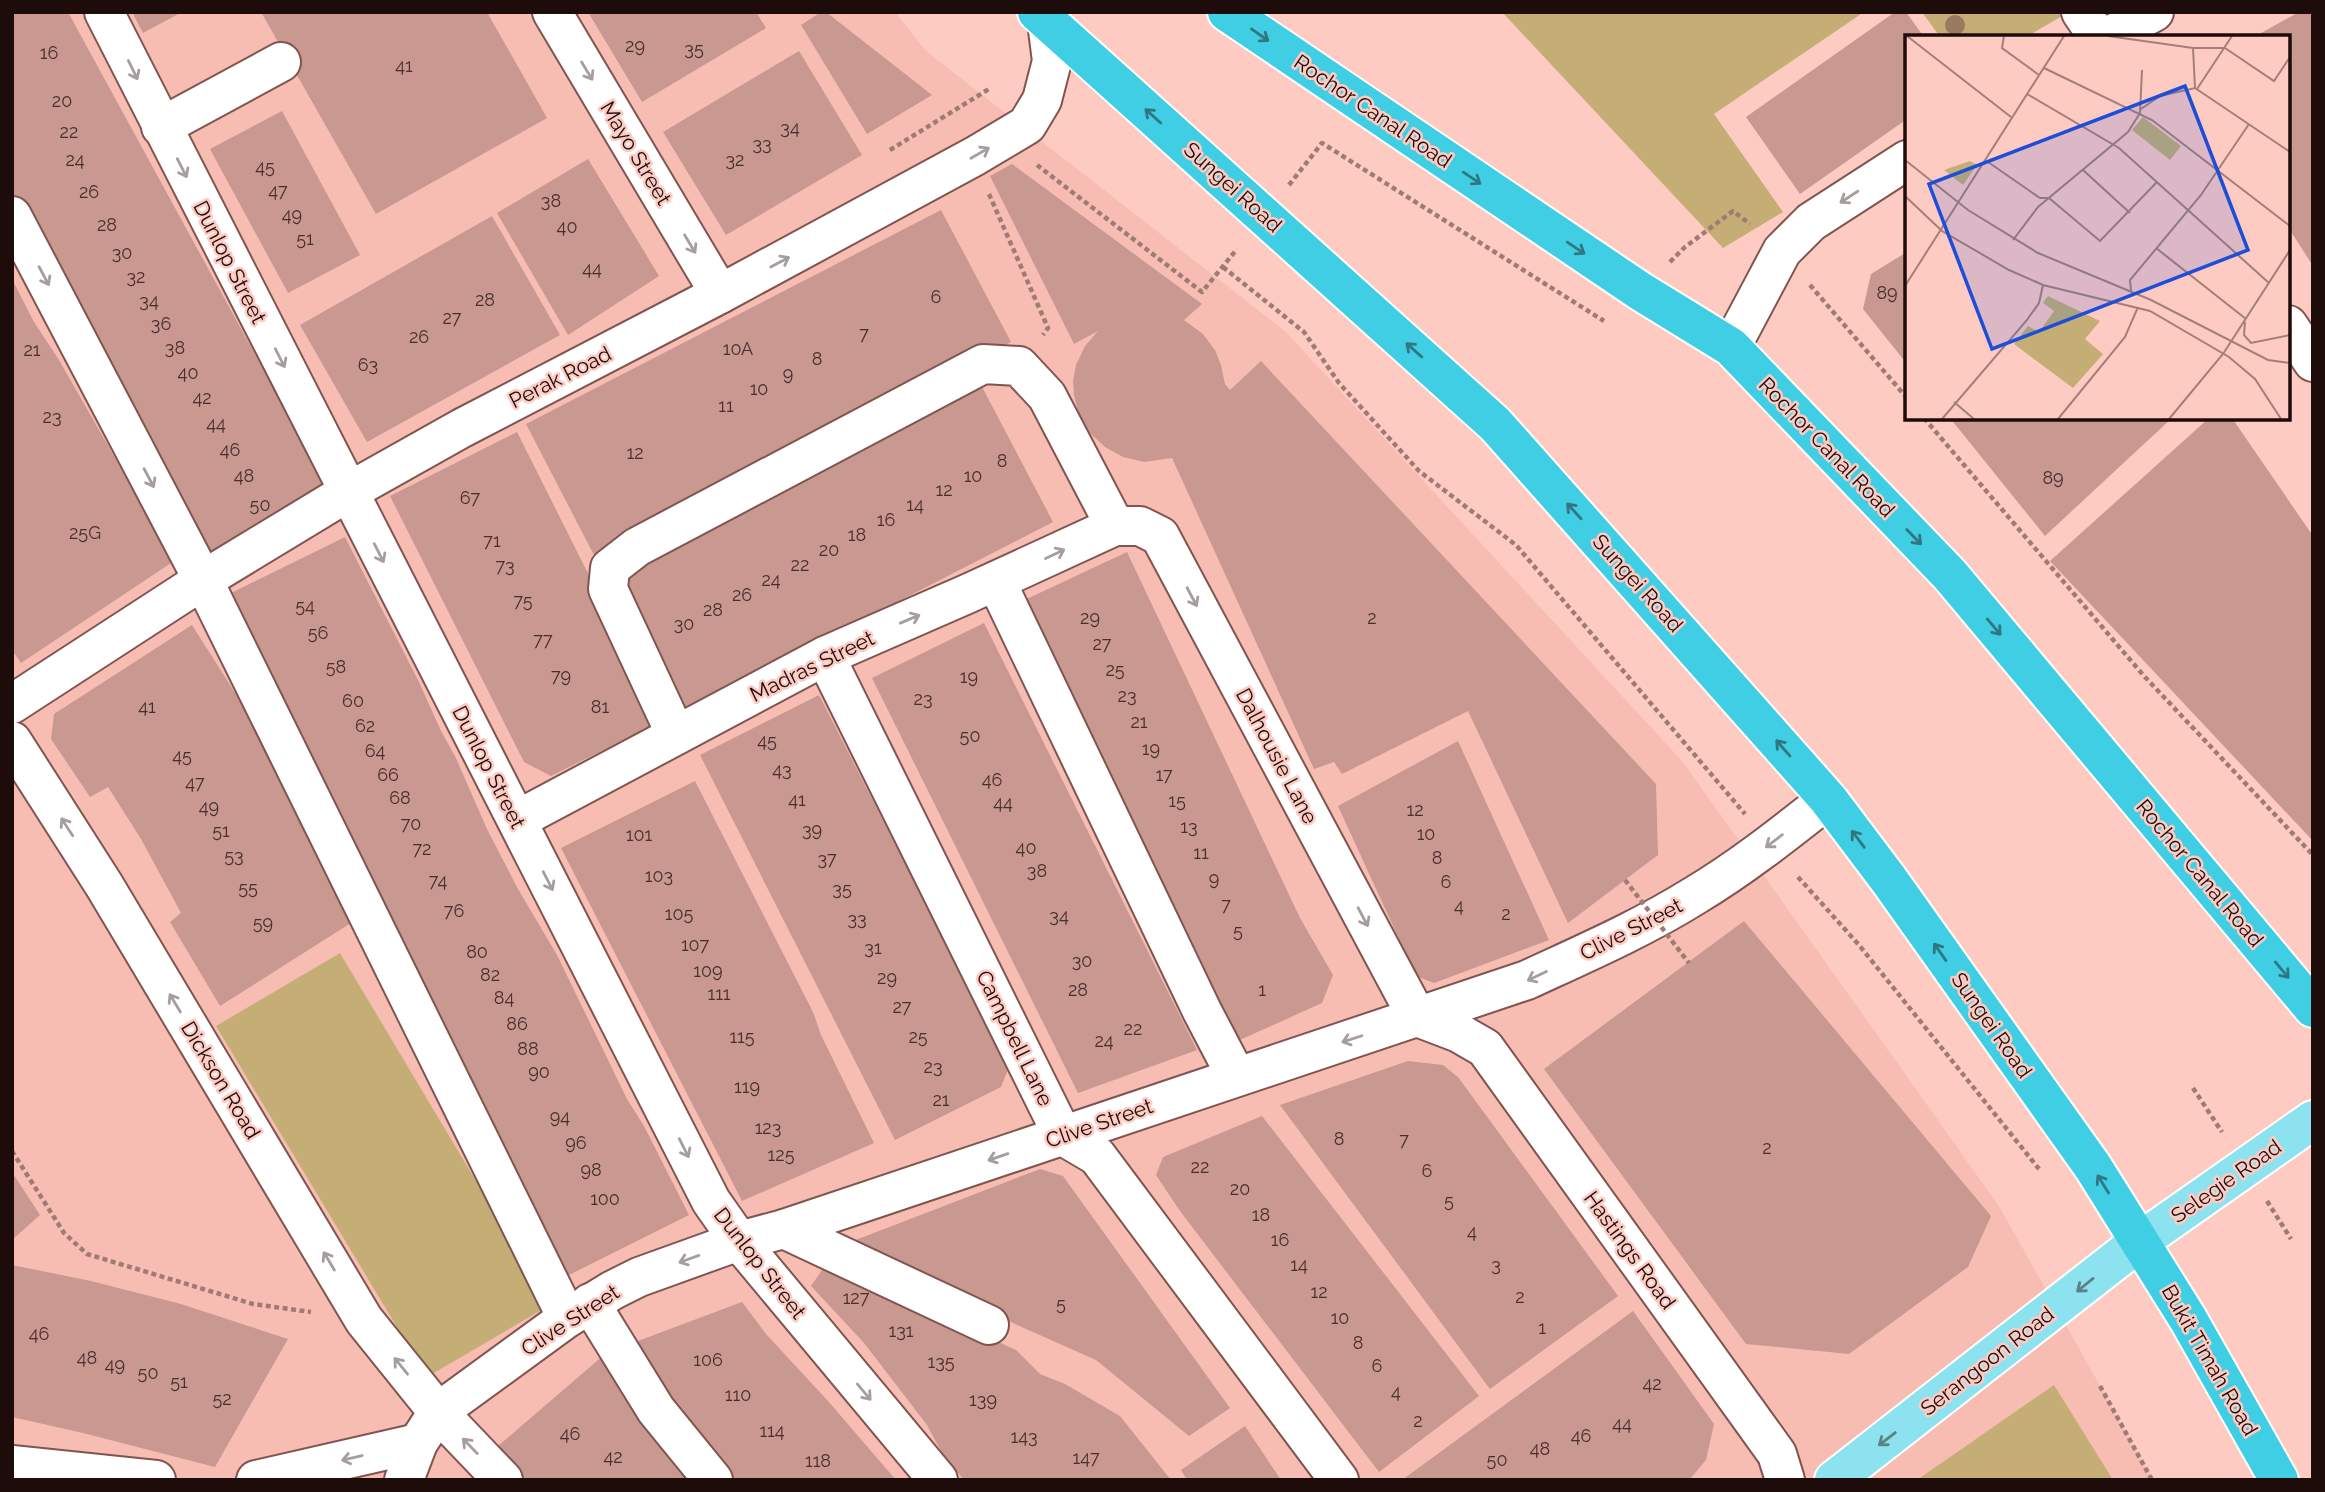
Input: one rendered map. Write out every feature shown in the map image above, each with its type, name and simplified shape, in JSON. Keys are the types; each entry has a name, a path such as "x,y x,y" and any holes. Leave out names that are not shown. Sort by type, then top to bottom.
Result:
{"highway":[{"name":"Rochor Canal Road","path":"1227,12 1640,291 1731,347 1950,575 2313,1008"},
{"name":"Sungei Road","path":"1042,17 1495,424 1828,799 1889,880 2093,1167 2139,1242"},
{"name":"Bukit Timah Road","path":"2139,1242 2188,1320 2279,1480"}],"main road":[{"name":"Selegie Road","path":"2139,1242 2313,1120"},
{"name":"Serangoon Road","path":"1834,1480 2139,1242"}],"street":[{"name":"Dunlop Street","path":"104,12 711,1201 739,1241 938,1480"},
{"name":"Mayo Street","path":"552,12 720,294"},
{"path":"2081,12 2097,35"},
{"path":"2112,35 2154,12"},
{"name":"Perak Road","path":"12,704 203,580 348,492 462,428 720,294 1027,125 1042,100 1052,61 1042,17"},
{"path":"161,127 281,62"},
{"path":"1731,347 1782,251 1811,222 1905,161"},
{"path":"12,216 203,580 579,1311 713,1480"},
{"path":"2290,327 2311,359"},
{"path":"676,735 608,589 610,568 637,547 983,365 1019,366 1047,396 1115,526"},
{"name":"Madras Street","path":"517,820 825,656 1115,526"},
{"name":"Dalhousie Lane","path":"1115,526 1140,526 1160,536 1417,1017"},
{"path":"996,581 1202,1011 1236,1076"},
{"name":"Campbell Lane","path":"825,656 1063,1136"},
{"name":"Dickson Road","path":"12,741 111,897 428,1428 503,1480"},
{"name":"Clive Street","path":"428,1428 579,1311 639,1277 739,1241 783,1229 1527,980 1599,947 1694,897 1771,844 1828,799"},
{"name":"Hastings Road","path":"1417,1017 1459,1033 1485,1048 1777,1454 1785,1480"},
{"name":"Hastings Road","path":"1459,1033 1467,1061 1756,1464 1776,1480"},
{"path":"1063,1136 1097,1156 1339,1480"},
{"path":"783,1229 989,1325"},
{"path":"256,1480 428,1428"},
{"path":"404,1480 428,1428"},
{"path":"12,1465 156,1480"}],"path":[{"path":"890,150 989,89"},
{"path":"1003,139 1202,292 1264,215"},
{"path":"986,188 1048,328 1019,366"},
{"path":"1733,211 1782,251 1905,396"},
{"path":"1223,267 1304,332 1339,383 1419,471 1516,545 1859,945 2040,1170"},
{"path":"1926,420 2144,676 2313,855"},
{"path":"1625,880 1689,963"},
{"path":"12,1151 64,1233 87,1254 253,1304 364,1320"},
{"path":"2100,1386 2152,1480"}],"shaded area":[{"path":"12,12 895,12 926,51 1286,332 1683,762 1999,1206 2153,1480 12,1480"},
{"path":"1502,12 1864,12 1714,114 1783,212 1723,248"},
{"path":"1922,12 2069,12 2029,35 1939,35"},
{"path":"340,953 550,1305 427,1377 216,1026"},
{"path":"2054,1385 2113,1480 1917,1480"}],"building":[{"path":"12,12 68,12 328,488 210,552 12,191"},
{"path":"132,12 182,12 143,33"},
{"path":"261,12 487,12 547,118 376,214"},
{"path":"588,12 756,12 766,28 642,102"},
{"path":"821,12 826,12 932,95 867,134 801,25"},
{"path":"1895,12 1906,12 1923,35 1905,35 1905,120 1800,194 1746,117"},
{"path":"2299,12 2313,12 2313,266 2290,230 2290,35 2258,35"},
{"path":"799,51 862,155 726,235 663,132"},
{"path":"282,111 360,255 288,293 210,149"},
{"path":"588,159 659,276 568,335 497,213"},
{"path":"1012,164 1202,304 1184,320 1203,334 1215,350 1225,384 1230,390 1261,361 1656,784 1658,855 1568,923 1468,711 1342,774 1334,762 1314,769 1172,458 1144,462 1123,457 1105,447 1090,433 1079,415 1073,381 1076,365 1085,346 1098,331 1074,344 990,176"},
{"path":"941,210 1011,342 595,557 526,424"},
{"path":"492,216 560,335 367,442 300,325"},
{"path":"1905,253 1905,362 1863,309 1871,274"},
{"path":"12,279 34,322 59,360 174,561 21,663 12,650"},
{"path":"980,383 1053,522 677,715 620,601 633,561"},
{"path":"1952,420 2170,420 2045,536"},
{"path":"2207,420 2233,420 2313,536 2313,841 2050,561"},
{"path":"517,432 662,721 551,776 524,762 390,496"},
{"path":"345,537 455,756 487,829 557,955 627,1099 644,1126 689,1215 569,1275 524,1186 507,1159 225,596"},
{"path":"1127,552 1300,918 1333,975 1322,1003 1222,1048 1016,604"},
{"path":"984,623 1197,1050 1078,1093 872,678"},
{"path":"192,625 239,699 320,862 354,921 220,1006 170,922 181,913 141,839 108,787 90,797 51,739 54,714"},
{"path":"819,695 1009,1067 1001,1087 895,1140 700,755"},
{"path":"1458,741 1549,940 1434,983 1416,976 1338,806"},
{"path":"695,781 813,1012 821,1035 874,1143 742,1201 561,848"},
{"path":"1744,921 1991,1216 1968,1267 1849,1354 1746,1344 1544,1069"},
{"path":"1408,1061 1443,1065 1458,1077 1618,1296 1490,1389 1280,1105"},
{"path":"1262,1116 1479,1396 1379,1472 1180,1211 1156,1175 1163,1157"},
{"path":"1040,1169 1063,1176 1230,1408 1189,1436 1096,1360 840,1246"},
{"path":"12,1172 40,1215 12,1240"},
{"path":"827,1263 1016,1350 1040,1374 1065,1384 1120,1416 1171,1480 964,1480 942,1453 927,1425 864,1343 811,1286"},
{"path":"12,1265 91,1281 181,1304 288,1339 215,1467 12,1417"},
{"path":"742,1302 766,1334 896,1480 727,1480 622,1347"},
{"path":"1633,1311 1714,1424 1706,1460 1690,1479 1402,1480"},
{"path":"605,1354 666,1454 690,1480 519,1480 491,1452"},
{"path":"1245,1426 1281,1480 1187,1480 1181,1470"}]}
